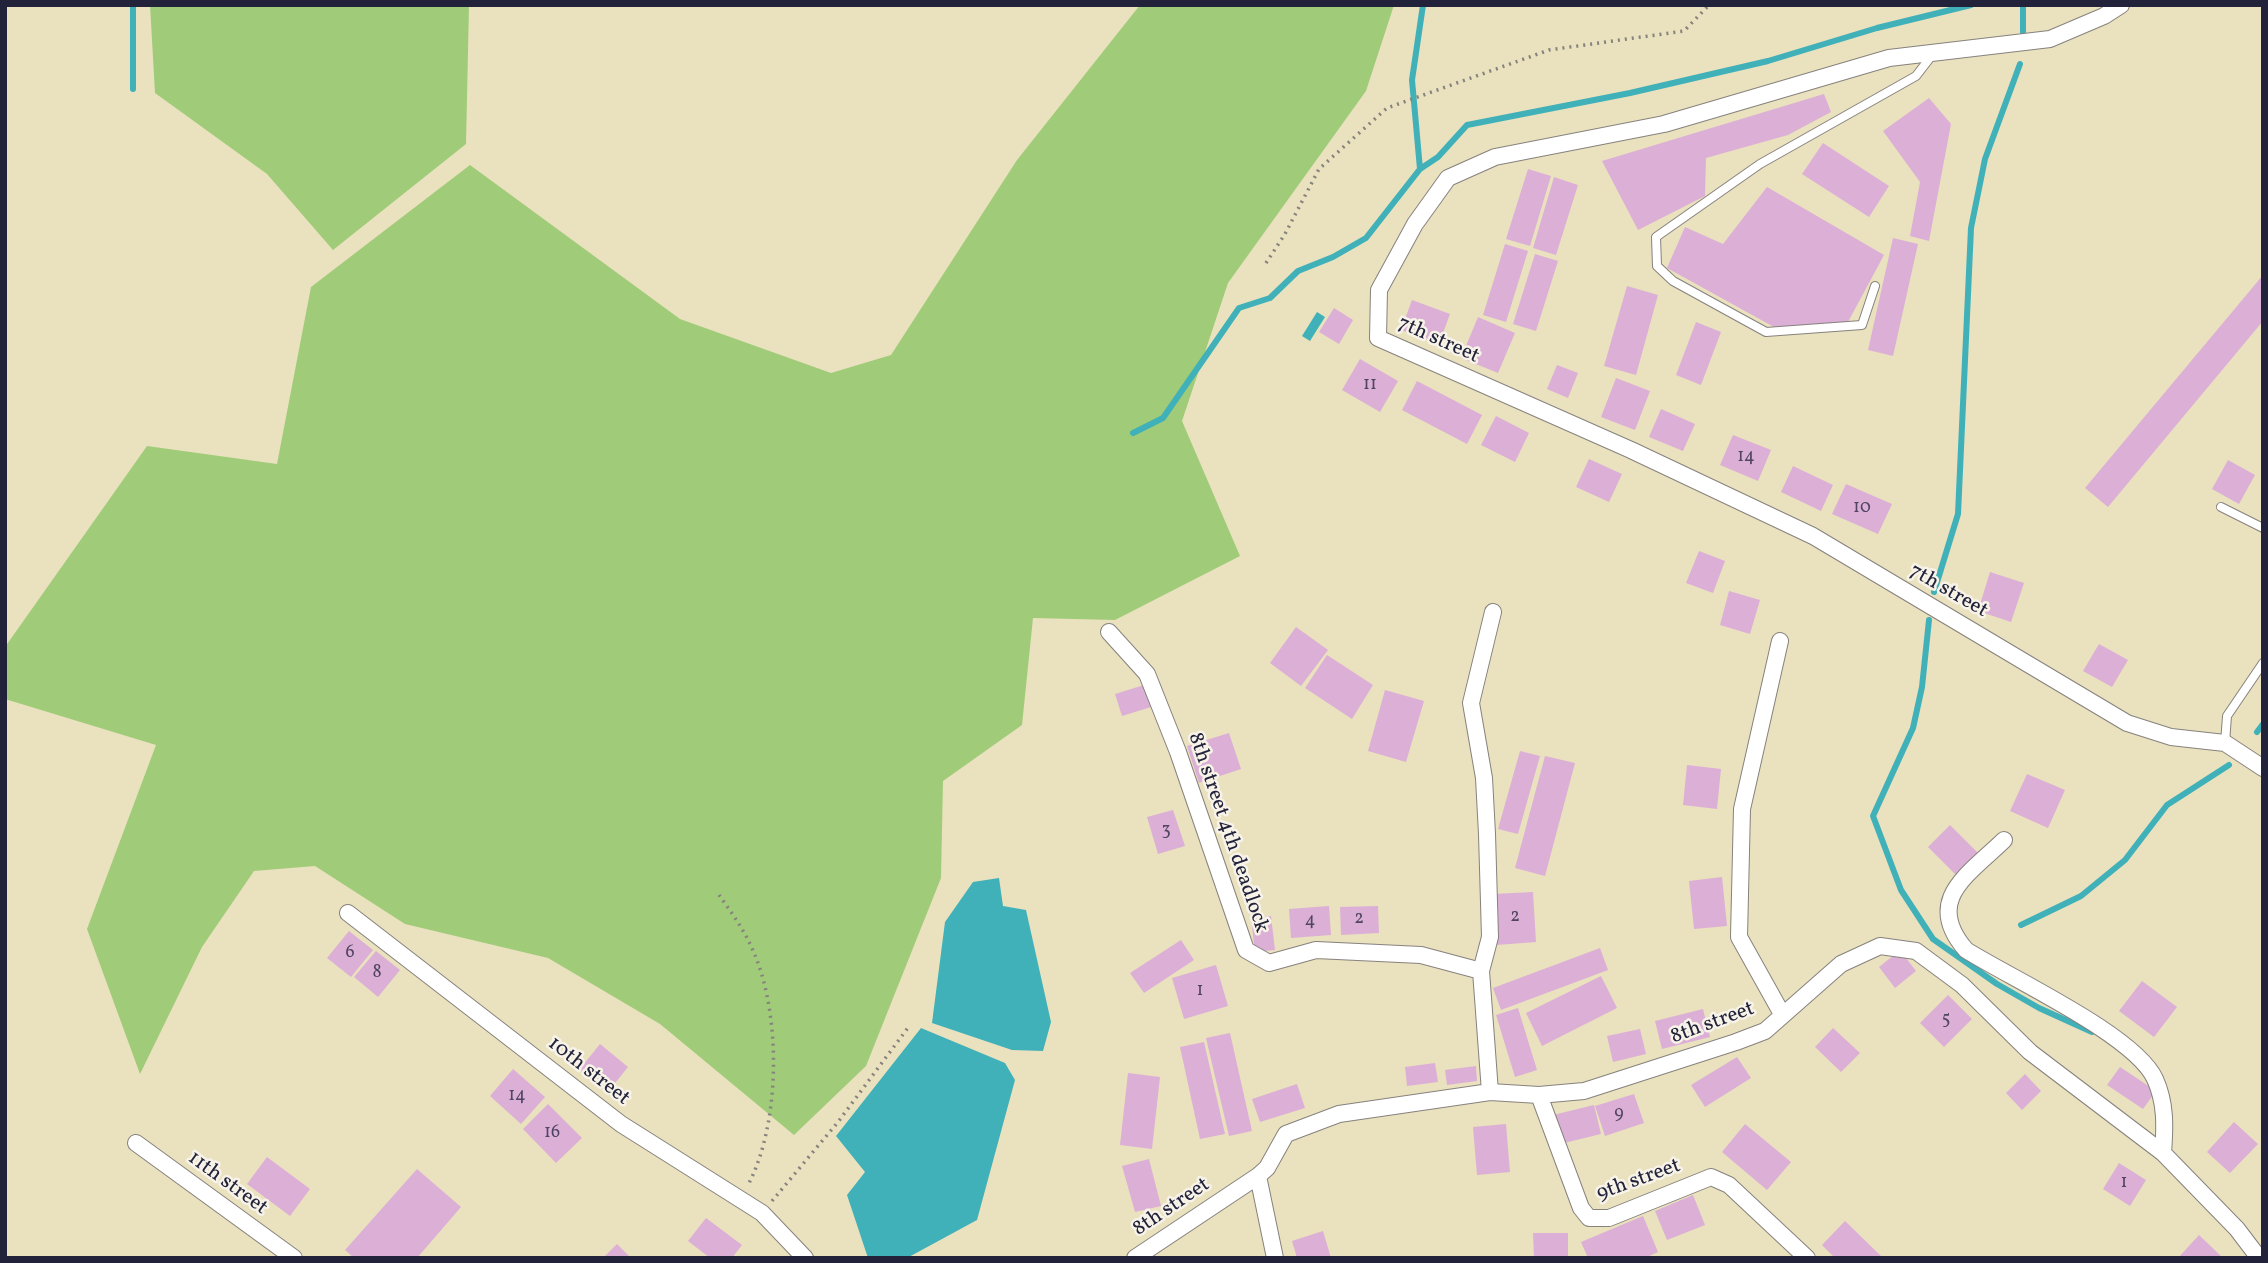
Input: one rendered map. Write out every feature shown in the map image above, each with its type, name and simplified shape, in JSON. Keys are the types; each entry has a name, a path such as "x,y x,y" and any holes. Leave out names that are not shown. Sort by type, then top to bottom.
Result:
{"street":[{"name":"7th street","path":"2120,5 2104,16 2050,39 1889,58 1664,124 1581,138 1495,158 1448,178 1415,224 1379,290 1378,338 1631,450 1813,537 2127,723 2171,737 2225,743 2263,768"},
{"path":"1490,1092 1481,971 1490,937 1488,834 1484,778 1471,703 1493,612"},
{"name":"8th street 4th deadlock","path":"1109,632 1147,674 1178,752 1246,950 1269,963 1316,950 1422,955 1481,971"},
{"path":"1780,641 1742,809 1739,937 1782,1014"},
{"path":"2004,840 1951,891 1947,910 1952,934 1966,950 2098,1026 2133,1053 2154,1076 2162,1099 2163,1153"},
{"name":"10th street","path":"348,913 621,1124 762,1213 805,1258"},
{"name":"8th street","path":"1135,1258 1258,1176 1267,1168 1286,1134 1339,1114 1490,1092 1539,1095 1584,1091 1765,1031 1841,964 1880,946 1916,951 1962,985 2030,1052 2163,1153 2237,1229 2259,1258"},
{"name":"9th street","path":"1539,1095 1581,1208 1589,1219 1609,1218 1711,1177 1730,1185 1807,1258"},
{"name":"11th street","path":"136,1143 294,1258"},
{"path":"1258,1176 1275,1258"}],"lane":[{"path":"1875,286 1862,325 1766,332 1673,281 1657,267 1656,237 1760,164 1916,76 1935,52"},
{"path":"2221,507 2263,528"},
{"path":"2225,743 2227,716 2263,663"}],"path":[{"path":"1266,263 1285,234 1319,169 1387,108 1549,50 1684,31 1709,5"},
{"path":"719,895 753,952 766,987 772,1039 769,1125 756,1170 740,1199"},
{"path":"762,1213 838,1122 910,1025"}],"green space":[{"path":"150,5 469,5 466,144 333,250 267,174 155,93"},
{"path":"1140,5 1394,5 1366,91 1228,283 1182,421 1240,556 1115,620 1033,618 1022,725 943,781 941,878 866,1066 794,1135 660,1024 548,958 405,924 315,866 254,871 202,947 140,1074 87,929 156,745 5,699 5,647 147,446 277,464 311,287 470,165 680,319 831,373 891,355 1017,160"}],"water":[{"path":"1317,312 1325,317 1310,341 1302,336"},
{"path":"999,878 1003,906 1026,910 1051,1022 1043,1051 1012,1050 932,1023 945,922 973,882"},
{"path":"921,1028 1005,1063 1015,1080 977,1220 907,1258 868,1258 847,1195 865,1172 836,1136"}],"building":[{"path":"1824,94 1831,112 1788,135 1706,158 1705,196 1638,230 1602,161"},
{"path":"1929,98 1951,124 1929,241 1910,236 1920,182 1883,131"},
{"path":"1823,143 1889,186 1869,217 1802,174"},
{"path":"1528,169 1551,176 1530,246 1506,239"},
{"path":"1554,177 1578,185 1556,255 1533,248"},
{"path":"1767,187 1884,255 1848,322 1774,327 1667,268 1685,227 1723,244"},
{"path":"1893,238 1918,244 1893,356 1868,350"},
{"path":"1505,244 1528,251 1506,322 1483,315"},
{"path":"1535,254 1558,261 1536,331 1513,324"},
{"path":"2263,275 2263,321 2108,507 2085,488"},
{"path":"1627,286 1658,295 1636,375 1604,366"},
{"path":"1412,300 1450,314 1439,344 1401,330"},
{"path":"1334,308 1353,320 1339,344 1319,332"},
{"path":"1478,317 1515,333 1498,373 1461,358"},
{"path":"1696,322 1721,332 1701,385 1676,375"},
{"path":"1360,359 1398,381 1380,412 1342,390"},
{"path":"1557,365 1578,373 1568,398 1547,389"},
{"path":"1616,378 1650,391 1635,430 1601,417"},
{"path":"1417,381 1482,415 1467,444 1402,410"},
{"path":"1661,409 1695,424 1683,451 1649,437"},
{"path":"1496,416 1529,433 1515,462 1481,445"},
{"path":"1733,435 1771,450 1758,481 1720,465"},
{"path":"1589,459 1622,474 1609,502 1576,487"},
{"path":"2228,460 2255,475 2239,504 2212,489"},
{"path":"1793,466 1833,485 1821,511 1781,492"},
{"path":"1846,484 1892,504 1878,534 1832,514"},
{"path":"1699,551 1725,561 1713,593 1686,583"},
{"path":"1990,572 2024,583 2011,622 1978,611"},
{"path":"1729,591 1760,600 1750,634 1720,625"},
{"path":"1296,627 1328,650 1301,686 1270,663"},
{"path":"2099,644 2128,660 2112,687 2083,671"},
{"path":"1327,655 1373,685 1352,719 1305,688"},
{"path":"1144,685 1151,707 1122,716 1115,694"},
{"path":"1385,690 1424,701 1406,762 1368,751"},
{"path":"1229,733 1241,769 1199,783 1187,746"},
{"path":"1520,751 1540,756 1518,834 1498,829"},
{"path":"1545,756 1575,763 1545,876 1515,868"},
{"path":"1687,765 1721,769 1717,809 1683,805"},
{"path":"2027,774 2065,790 2048,828 2010,811"},
{"path":"1173,810 1185,846 1158,854 1147,817"},
{"path":"1950,825 1978,853 1956,875 1928,847"},
{"path":"1722,877 1727,926 1694,929 1689,881"},
{"path":"1533,892 1536,942 1496,945 1493,894"},
{"path":"1329,906 1331,935 1291,938 1289,909"},
{"path":"1378,906 1379,933 1341,935 1340,907"},
{"path":"1271,916 1275,950 1255,952 1251,918"},
{"path":"349,931 373,950 351,977 327,958"},
{"path":"1181,940 1194,960 1144,993 1130,973"},
{"path":"1600,948 1608,970 1501,1010 1493,988"},
{"path":"376,951 400,970 378,997 354,977"},
{"path":"1894,955 1906,958 1916,971 1895,988 1879,967"},
{"path":"1216,965 1228,1006 1184,1019 1172,978"},
{"path":"1601,976 1617,1008 1542,1046 1526,1013"},
{"path":"2142,981 2177,1007 2154,1037 2119,1011"},
{"path":"1948,995 1972,1019 1944,1047 1920,1023"},
{"path":"1518,1008 1537,1070 1515,1077 1496,1015"},
{"path":"1703,1009 1710,1037 1662,1049 1655,1021"},
{"path":"1833,1028 1860,1053 1841,1072 1815,1047"},
{"path":"1640,1029 1646,1054 1613,1062 1607,1036"},
{"path":"1230,1033 1252,1131 1229,1136 1206,1038"},
{"path":"1204,1042 1225,1134 1200,1139 1180,1047"},
{"path":"600,1044 628,1067 607,1093 579,1070"},
{"path":"1737,1057 1751,1078 1705,1107 1691,1085"},
{"path":"1435,1063 1438,1082 1407,1086 1405,1067"},
{"path":"1476,1066 1477,1081 1447,1085 1445,1070"},
{"path":"2120,1067 2156,1091 2143,1109 2107,1085"},
{"path":"513,1069 545,1097 521,1124 490,1096"},
{"path":"1128,1073 1160,1077 1152,1149 1120,1145"},
{"path":"2025,1074 2041,1091 2022,1110 2006,1093"},
{"path":"1297,1084 1305,1108 1260,1122 1252,1099"},
{"path":"1634,1094 1644,1123 1605,1136 1595,1106"},
{"path":"548,1104 582,1138 556,1163 523,1129"},
{"path":"1594,1105 1601,1134 1560,1144 1553,1115"},
{"path":"2234,1122 2258,1144 2230,1173 2207,1152"},
{"path":"1506,1124 1510,1172 1477,1175 1473,1127"},
{"path":"1745,1124 1791,1162 1767,1190 1722,1152"},
{"path":"267,1157 310,1189 290,1216 247,1184"},
{"path":"1149,1159 1161,1206 1135,1212 1122,1166"},
{"path":"2119,1163 2146,1180 2130,1206 2103,1189"},
{"path":"417,1169 461,1207 417,1258 354,1258 345,1250"},
{"path":"1693,1195 1705,1225 1667,1240 1655,1211"},
{"path":"1643,1216 1658,1252 1645,1258 1588,1258 1581,1242"},
{"path":"706,1218 742,1245 732,1258 710,1258 688,1241"},
{"path":"1845,1221 1881,1256 1879,1258 1835,1258 1822,1245"},
{"path":"1323,1231 1331,1258 1297,1258 1292,1241"},
{"path":"1533,1233 1568,1233 1568,1258 1534,1258"},
{"path":"2199,1235 2223,1258 2178,1258"},
{"path":"617,1244 631,1258 603,1258"}],"waterway":[{"path":"133,5 133,89"},
{"path":"1420,169 1412,80 1423,5"},
{"path":"1133,433 1163,418 1239,308 1270,298 1298,271 1333,257 1366,238 1420,169 1438,157 1467,125 1630,93 1768,61 1877,28 1971,5"},
{"path":"2023,5 2023,32"},
{"path":"1934,592 1958,514 1971,228 1985,159 2020,64"},
{"path":"1929,620 1922,687 1913,728 1873,816 1901,890 1933,939 1997,984 2039,1008 2092,1032"},
{"path":"2257,732 2263,724"},
{"path":"2021,925 2081,896 2125,860 2167,805 2229,765"}]}
